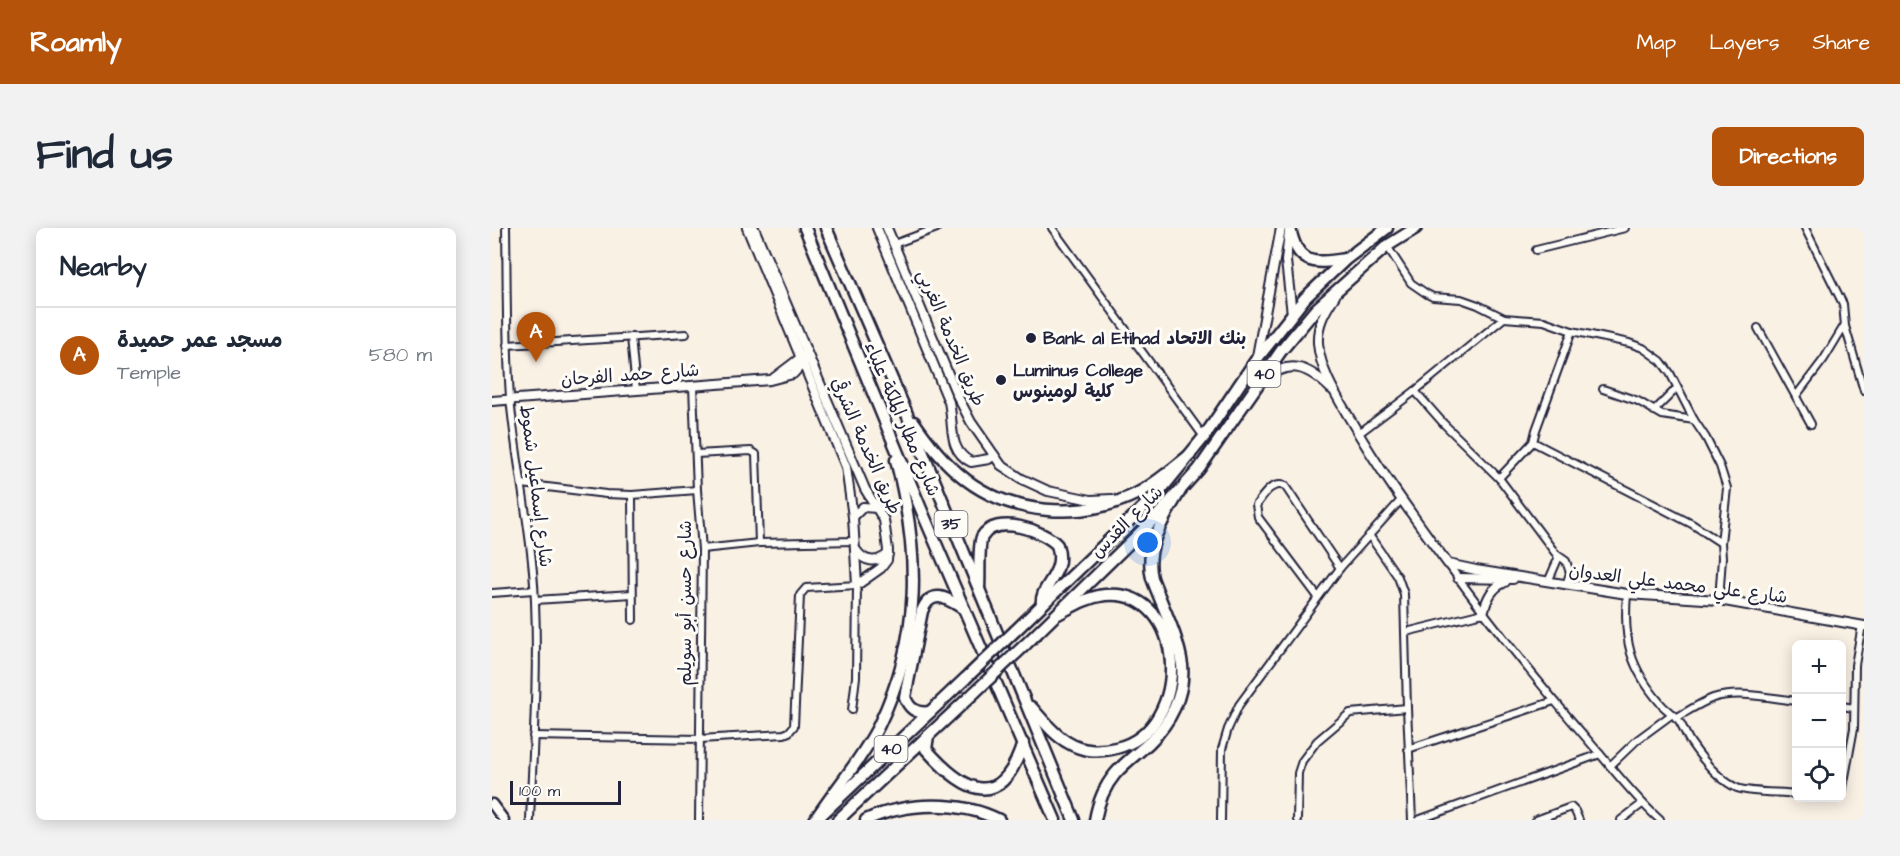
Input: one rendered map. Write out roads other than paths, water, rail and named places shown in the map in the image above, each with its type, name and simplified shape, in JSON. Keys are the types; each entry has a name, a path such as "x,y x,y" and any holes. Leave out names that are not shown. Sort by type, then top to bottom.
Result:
{"highway":[{"name":"شارع مطار الملكة علياء","path":"805,228 1055,820"},
{"name":"شارع مطار الملكة علياء","path":"826,228 904,407 1074,820"},
{"path":"1290,228 1295,248 1305,259 1321,263 1346,259"},
{"name":"شارع القدس","path":"816,820 1160,491 1204,437 1256,360 1292,314 1315,288 1346,259 1387,228"},
{"name":"شارع القدس","path":"838,820 1058,614 1180,491 1199,469 1301,326 1342,284 1387,246 1416,228"},
{"path":"1292,314 1301,326"},
{"path":"904,407 943,458 959,474 993,496 1031,507 1068,511 1103,506 1151,485 1190,455"},
{"path":"816,820 855,765 878,725 895,685 908,639 912,603 913,555 908,514 883,414"},
{"path":"1095,820 1108,784 1120,769 1162,730 1179,698 1182,667 1179,650 1152,578 1150,566 1154,540 1180,491"},
{"path":"979,591 980,549 983,535 993,527 1000,525 1017,526 1043,534 1057,545 1058,567 1042,596 1042,604"},
{"path":"1027,703 1065,741 1083,750 1095,751 1133,741 1150,727 1165,703 1172,673 1171,653 1161,627 1149,611 1127,598 1107,595 1088,599 1058,614"},
{"path":"930,712 923,713 911,709 905,698 922,611 930,599 937,596 944,597 964,609"},
{"path":"928,736 926,749 945,769 962,781 987,789 1001,783 1011,773 1017,764 1023,743"},
{"path":"866,820 896,810 917,807 957,808 992,816 999,820"}],"main road":[{"path":"492,804 504,820"}],"street":[{"name":"شارع إسماعيل شموط","path":"506,228 510,399 535,600 534,736 530,820"},
{"name":"طريق الخدمة الشرقي","path":"747,228 804,358 867,494 877,508 885,526 888,554"},
{"name":"طريق الخدمة الشرقي","path":"754,228 846,467 853,517 857,585"},
{"name":"طريق الخدمة الغربي","path":"877,228 930,345 966,413 1001,465 1029,484 1048,491 1091,500 1125,498"},
{"name":"طريق الخدمة الغربي","path":"887,228 949,402 951,430 960,453 971,462 989,459 994,454"},
{"path":"894,244 937,228"},
{"path":"1053,228 1204,437"},
{"path":"1256,360 1281,228"},
{"path":"1290,228 1286,261 1292,314"},
{"path":"1536,250 1625,228"},
{"path":"1805,228 1843,304 1845,326 1864,391"},
{"path":"1387,246 1411,283 1433,297 1461,299 1504,318 1544,321 1572,331 1643,348 1661,361 1670,373 1714,453 1727,488 1721,543 1719,600"},
{"path":"1342,284 1323,316 1318,335 1321,358 1335,393 1358,434 1401,500 1483,613 1642,804 1660,820"},
{"path":"1358,434 1504,318"},
{"path":"1796,396 1838,340 1845,326"},
{"path":"1758,328 1811,424"},
{"path":"1500,478 1533,442 1572,331"},
{"path":"507,345 686,334"},
{"path":"631,337 636,390"},
{"name":"شارع حمد الفرحان","path":"492,401 770,380 804,358"},
{"path":"1254,390 1277,371 1298,367 1313,373 1335,393"},
{"name":"شارع حسن أبو سويلم","path":"693,386 702,549 699,820"},
{"path":"1654,411 1677,388"},
{"path":"1603,389 1638,401 1662,415 1694,420"},
{"path":"1415,391 1444,424 1500,478 1556,554 1566,561 1570,569 1566,585"},
{"path":"1533,442 1692,524 1721,543"},
{"path":"696,454 751,451 756,454 759,543"},
{"path":"522,484 633,495 697,490"},
{"path":"1318,597 1258,518 1256,505 1270,488 1279,484 1285,486 1340,568"},
{"path":"633,495 633,620"},
{"path":"1221,820 1222,749 1239,705 1340,568 1401,500"},
{"path":"853,517 863,507 877,508"},
{"path":"1369,535 1402,586 1406,632 1412,820"},
{"path":"702,549 759,543 855,545 858,554 867,560 878,560 888,554"},
{"path":"534,736 700,739 784,734 792,729 800,595 806,588 857,585 881,568 888,554"},
{"path":"1548,582 1558,559 1556,554"},
{"name":"شارع علي محمد علي العدوان","path":"1448,564 1627,594 1719,600 1863,626"},
{"name":"شارع علي محمد علي العدوان","path":"1458,578 1509,580 1524,578"},
{"path":"1483,613 1494,589 1509,580"},
{"path":"852,710 856,677 857,585"},
{"path":"492,593 534,590"},
{"path":"535,600 632,594"},
{"path":"1627,594 1625,616 1629,653 1642,679 1661,705 1673,716 1703,758 1717,773 1739,789 1792,794"},
{"path":"1406,632 1483,613"},
{"path":"1846,771 1854,728 1855,665 1863,626"},
{"path":"1610,766 1637,740 1673,716 1706,701 1723,696 1792,700"},
{"path":"1408,749 1554,701"},
{"path":"1846,707 1854,708"},
{"path":"1297,820 1298,773 1302,761 1317,741 1350,713 1407,708"},
{"path":"1418,820 1600,753"},
{"path":"1621,820 1642,804"},
{"path":"1536,820 1571,807 1579,820"}],"place":[{"name":"Bank al Etihad بنك الاتحاد","path":"1031,338"},
{"name":"مسجد عمر حميدة","path":"536,362"},
{"name":"Luminus College كلية لومينوس","path":"1001,380"}]}
